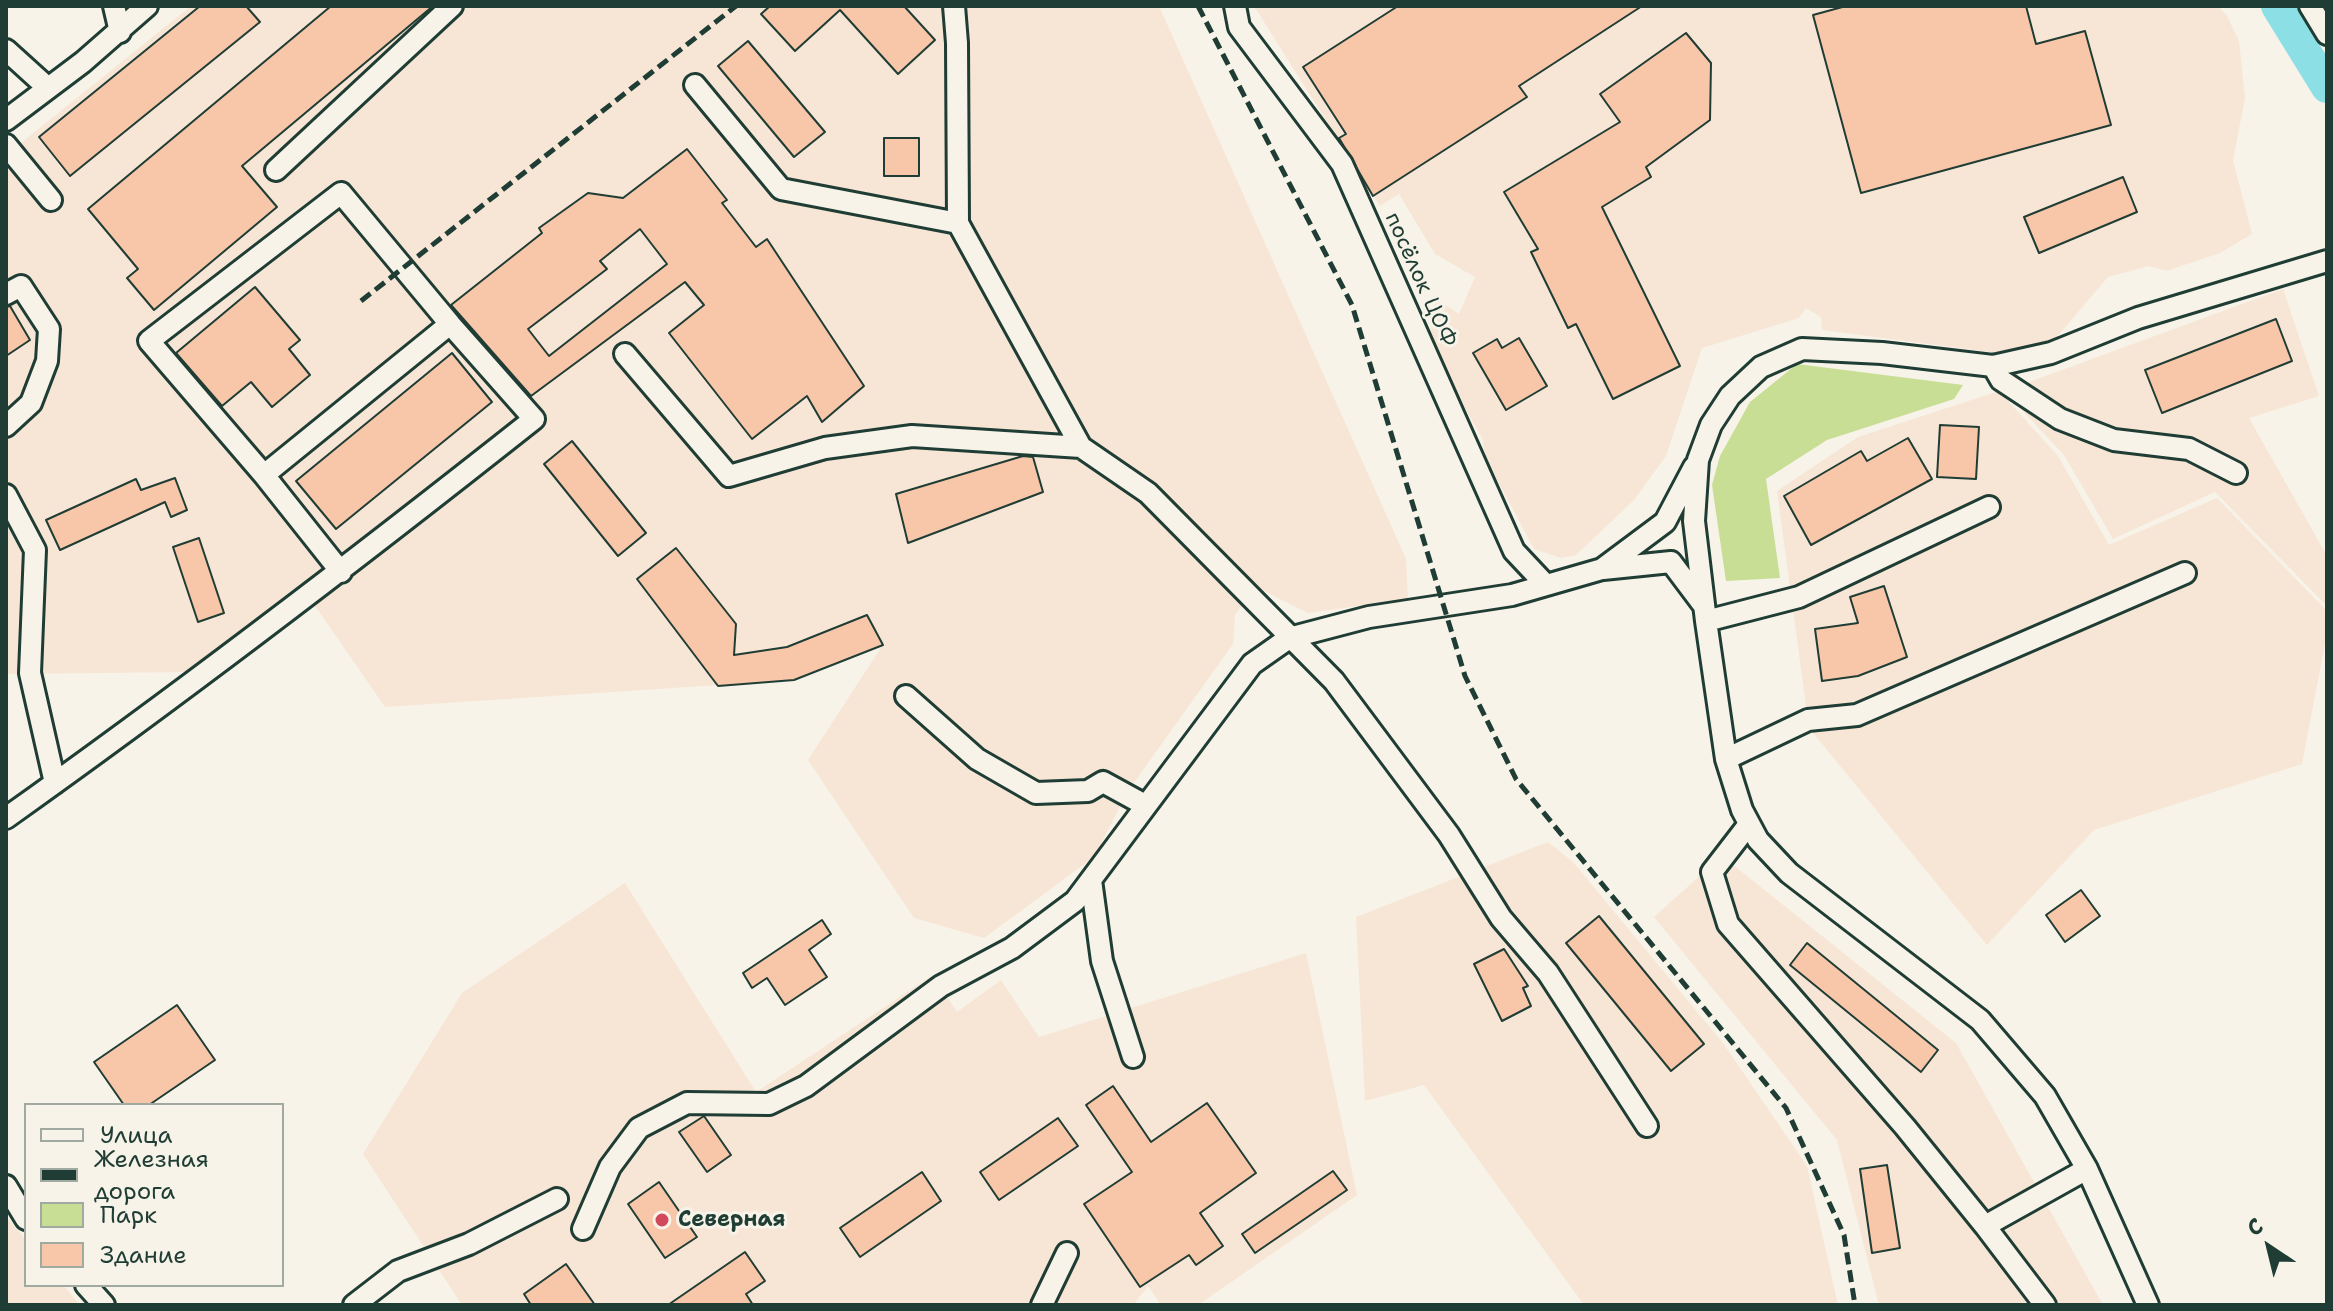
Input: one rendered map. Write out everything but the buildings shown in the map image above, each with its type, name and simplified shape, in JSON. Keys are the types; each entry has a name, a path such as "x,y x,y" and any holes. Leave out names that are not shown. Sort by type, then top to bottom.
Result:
{"street":[{"path":"114,6 120,32"},
{"path":"6,120 120,32 147,6"},
{"path":"276,170 452,6"},
{"path":"954,6 958,223 1081,447 1148,493 1334,681 1449,835 1501,918 1548,973 1647,1126"},
{"name":"посёлок ЦОФ","path":"1235,6 1239,27 1342,164 1514,551 1545,584"},
{"path":"2310,6 2327,34"},
{"path":"6,50 48,88"},
{"path":"695,85 781,189 958,223"},
{"path":"6,145 51,200"},
{"path":"6,818 341,572 534,419 341,193 149,341 264,475 341,572"},
{"path":"1602,569 1665,522 1698,460 1711,425 1730,396 1761,367 1802,349 1882,353 1993,366 2051,353 2138,318 2327,261"},
{"path":"6,294 21,286 49,329 47,361 31,403 6,426"},
{"path":"264,475 450,324"},
{"path":"625,354 729,476 825,448 912,436 1081,447"},
{"path":"1993,366 2001,380 2060,419 2114,440 2189,449 2236,473"},
{"path":"1698,460 1694,521 1705,614 1726,759 1749,824 1758,840 1789,873 1980,1020 2045,1096 2087,1169 2148,1305"},
{"path":"6,495 35,550 30,673 55,783"},
{"path":"1705,614 1799,597 1989,507"},
{"path":"583,1229 610,1167 639,1128 687,1103 769,1104 806,1086 941,986 1045,927 1075,901 1252,664 1289,638 1369,617 1512,595 1602,569 1671,562 1705,614"},
{"path":"1726,759 1808,720 1857,715 2185,573"},
{"path":"906,696 977,759 1036,793 1088,791 1103,782 1145,805"},
{"path":"1749,824 1712,872 1728,924 1905,1127 2045,1305"},
{"path":"1091,880 1102,961 1133,1057"},
{"path":"1985,1226 2087,1169"},
{"path":"6,1186 24,1216"},
{"path":"354,1305 398,1271 469,1244 557,1199"},
{"path":"1042,1305 1067,1253"},
{"path":"88,1287 104,1305"}],"shaded area":[{"path":"191,6 1159,6 1406,559 1408,599 1308,613 1258,588 1235,614 1233,644 1128,791 1094,857 984,938 914,918 808,760 882,646 794,680 385,707 300,584 189,672 6,674 6,155"},
{"path":"1254,6 2218,6 2227,16 2239,41 2245,98 2233,160 2252,234 2220,253 2166,271 2149,266 2108,277 2050,345 2005,354 1822,330 1821,317 1806,308 1799,318 1702,348 1666,456 1634,500 1576,555 1561,558 1534,549 1485,457 1483,440 1429,344 1434,297 1459,314 1475,277 1435,254 1399,194 1380,206"},
{"path":"2283,289 2319,396 2249,418 2327,556 2327,606 2215,492 2113,539 2064,455 2007,394 2010,389"},
{"path":"1999,391 2058,456 2109,545 2217,498 2327,611 2327,633 2302,764 2094,830 1987,945 1809,728 1777,491 1858,437"},
{"path":"1548,842 1573,862 1723,1043 1807,1166 1838,1305 1584,1305 1424,1085 1365,1101 1356,917"},
{"path":"1722,856 1956,1043 2103,1305 1879,1305 1837,1140 1654,917"},
{"path":"625,883 756,1092 933,975 957,1012 1001,980 1039,1037 1306,953 1357,1195 1198,1305 1161,1305 1148,1286 1133,1305 462,1305 363,1154 462,993"},
{"path":"6,1216 24,1238 24,1287 65,1287 80,1305 6,1305"}],"green space":[{"path":"1797,364 1963,385 1954,399 1827,440 1766,479 1780,578 1726,581 1712,485 1720,456 1750,402"}],"waterway":[{"path":"2277,6 2327,87"}],"railway":[{"path":"361,301 736,6"},
{"path":"1198,6 1352,305 1465,676 1516,779 1786,1108 1844,1235 1855,1305"}],"place":[{"name":"Северная","path":"662,1220"}]}
